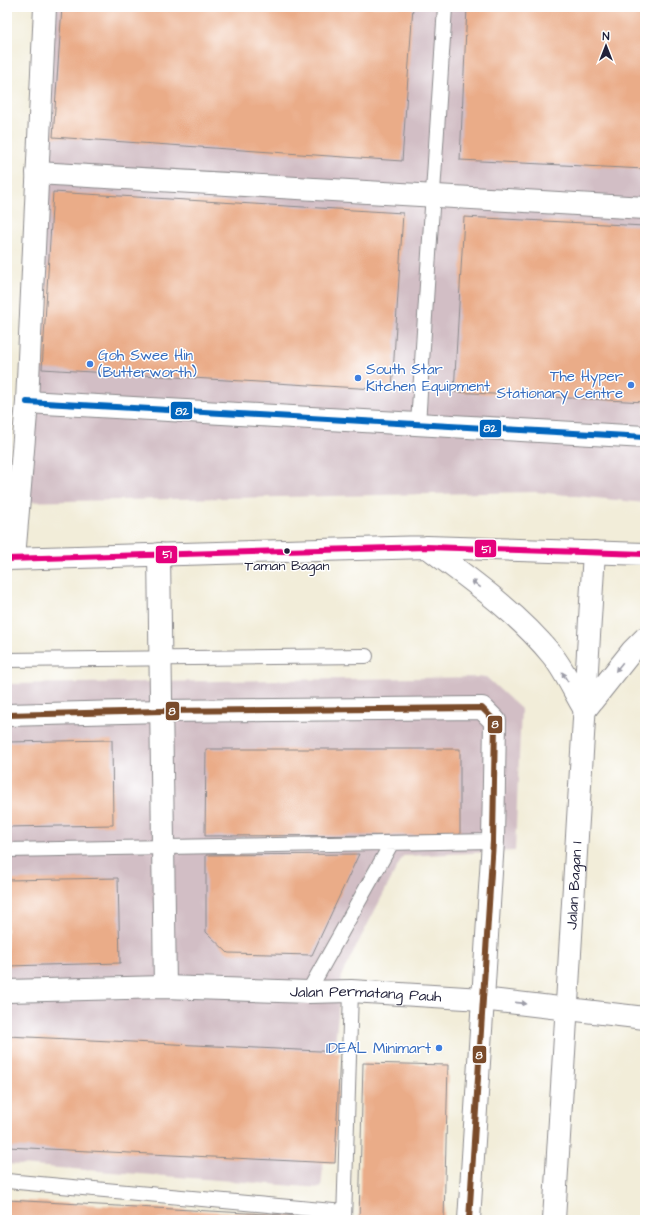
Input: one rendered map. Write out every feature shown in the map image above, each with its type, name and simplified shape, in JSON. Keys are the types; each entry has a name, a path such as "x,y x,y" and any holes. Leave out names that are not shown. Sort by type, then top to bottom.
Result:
{"street":[{"path":"45,7 27,402 11,558 427,547 645,554"},
{"path":"37,173 645,208"},
{"path":"27,402 645,437"},
{"path":"427,547 488,593 524,623 553,656 585,710 632,651 645,638"},
{"name":"Jalan Bagan 1","path":"554,1220 594,552"},
{"path":"159,554 165,988"},
{"path":"7,715 162,711 482,708 495,721 493,841 482,999 470,1220"},
{"name":"Jalan Permatang Pauh","path":"7,991 165,988 308,992 351,991 482,999 645,1018"}],"lane":[{"path":"418,424 444,7"},
{"path":"7,660 366,656"},
{"path":"7,850 493,841"},
{"path":"308,992 391,844"},
{"path":"7,1181 344,1216 351,991"}],"shaded area":[{"path":"41,7 645,7 645,503 537,492 17,502"},
{"path":"486,677 521,709 515,851 403,856 342,974 321,1188 7,1164 7,684"}],"building":[{"path":"62,7 413,7 402,161 53,137"},
{"path":"467,7 645,7 645,169 460,160"},
{"path":"53,192 403,213 392,390 42,369"},
{"path":"464,217 645,226 645,402 454,392"},
{"path":"112,740 113,825 7,827 7,742"},
{"path":"206,749 460,749 460,835 205,836"},
{"path":"359,854 312,955 228,953 206,932 206,855"},
{"path":"118,878 120,963 7,966 7,880"},
{"path":"7,1036 340,1052 335,1163 7,1147"},
{"path":"363,1063 448,1065 444,1220 359,1220"},
{"path":"7,1200 320,1217 320,1220 7,1220"}],"transit line":[{"name":"82","path":"27,402 645,437"},
{"name":"51","path":"7,559 427,547 645,554"},
{"name":"8","path":"7,715 162,711 482,708 495,721 493,841 469,1220"}],"place":[{"name":"Goh Swee Hin (Butterworth)","path":"90,364"},
{"name":"South Star Kitchen Equipment","path":"358,378"},
{"name":"The Hyper Stationary Centre","path":"631,385"},
{"name":"Taman Bagan","path":"287,551"},
{"name":"IDEAL Minimart","path":"439,1048"}]}
